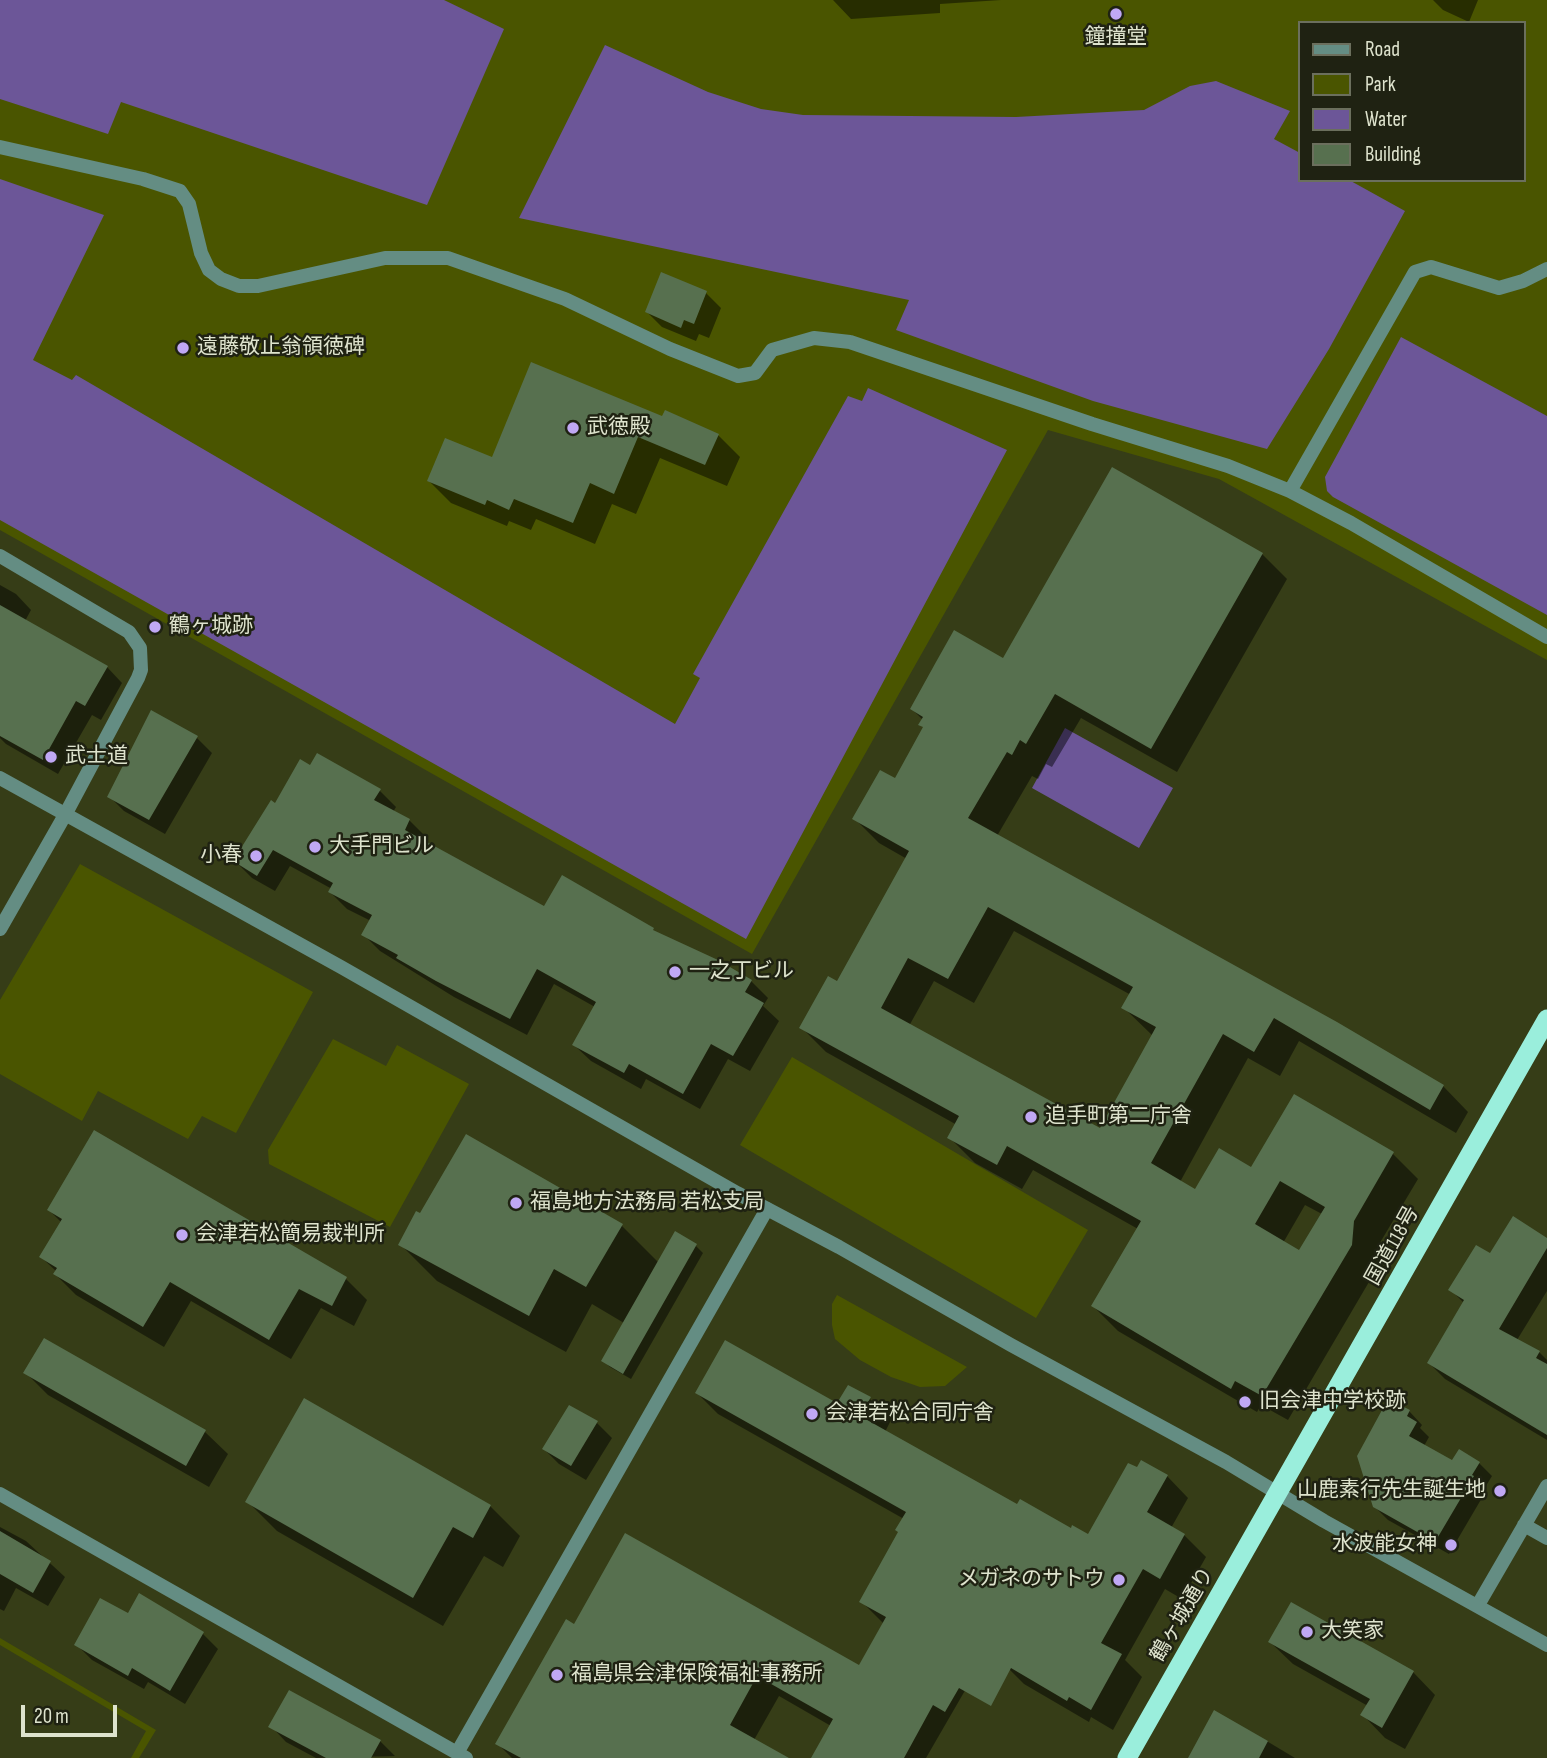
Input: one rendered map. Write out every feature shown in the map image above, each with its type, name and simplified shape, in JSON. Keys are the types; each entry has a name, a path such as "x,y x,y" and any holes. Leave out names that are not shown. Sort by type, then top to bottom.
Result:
{"highway":[{"name":"国道118号","path":"1278,1494 1547,1019"},
{"name":"鶴ヶ城通り","path":"1127,1758 1278,1494"}],"street":[{"path":"0,146 143,179 180,191 189,204 201,253 209,270 239,286 258,286 385,258 447,258 565,299 682,354 738,376 755,373 772,350 814,338 850,342 1092,424 1228,466 1290,491 1351,523 1547,637"},
{"path":"1290,491 1415,272 1431,267 1499,288 1523,281 1547,269"},
{"path":"0,556 129,632 140,649 141,670 132,691 0,929"},
{"path":"0,778 1547,1644"},
{"path":"0,1494 462,1755 767,1209"},
{"path":"1478,1605 1547,1486"},
{"path":"1524,1525 1547,1538"}],"green space":[{"path":"0,0 1547,0 1547,660 1219,479 1048,430 752,954 0,530"},
{"path":"80,864 313,992 236,1133 202,1116 188,1139 98,1091 82,1121 0,1074 0,1000"},
{"path":"333,1039 386,1066 397,1045 469,1084 390,1227 269,1164 268,1150"},
{"path":"792,1057 1088,1230 1036,1318 740,1145"},
{"path":"837,1295 967,1367 945,1386 920,1387 891,1377 860,1360 835,1339 832,1304"},
{"path":"0,1638 156,1730 139,1758 131,1758 146,1731 0,1645"}],"water":[{"path":"0,0 444,0 504,29 427,205 121,102 108,134 0,99"},
{"path":"605,45 708,92 761,109 803,115 1016,117 1144,110 1190,86 1216,81 1290,111 1274,139 1298,152 1298,182 1353,182 1405,211 1329,349 1267,449 1093,401 896,330 909,300 519,218"},
{"path":"0,179 104,215 33,360 72,380 76,375 675,724 700,678 693,674 848,396 862,401 868,388 1007,450 746,939 0,520"},
{"path":"1401,337 1547,416 1547,615 1333,497 1327,491 1325,477"},
{"path":"1065,728 1173,788 1139,848 1032,788"}],"building":[{"path":"661,272 707,291 694,324 684,320 681,328 645,312"},
{"path":"531,362 662,416 665,410 719,434 705,465 638,437 614,494 590,483 573,523 514,499 509,510 487,500 485,505 427,481 445,438 492,457"},
{"path":"1112,467 1263,553 1151,749 1055,694 1026,744 1020,740 1012,755 1007,752 968,818 1337,1022 1444,1085 1430,1110 1274,1018 1254,1052 1223,1034 1151,1163 1195,1189 1219,1148 1251,1167 1294,1094 1394,1152 1354,1221 1352,1245 1262,1396 1235,1381 1231,1389 1091,1306 1141,1221 1007,1146 997,1165 947,1138 959,1116 799,1028 828,976 837,981 909,851 852,819 880,770 895,778 923,727 918,725 923,717 910,709 954,630 1003,658","holes":["988,907 1133,987 1121,1008 1156,1027 1100,1128 881,1008 908,958 948,979","1280,1181 1325,1207 1299,1250 1255,1224"]},
{"path":"0,605 108,666 85,706 76,701 43,760 0,736"},
{"path":"151,710 198,736 149,820 107,797"},
{"path":"317,753 381,789 374,800 410,819 405,830 544,906 562,875 654,928 653,930 718,960 752,980 745,992 764,1003 733,1056 711,1044 683,1094 629,1064 624,1073 572,1045 596,1002 537,969 510,1019 436,981 396,958 398,955 361,935 372,915 328,892 333,883 273,850 257,876 233,861 271,800 275,803 300,759 310,765"},
{"name":"会津若松簡易裁判所","path":"94,1130 347,1277 332,1306 299,1289 269,1340 170,1282 143,1327 53,1274 57,1268 39,1257 62,1219 47,1210"},
{"path":"466,1134 623,1224 586,1287 554,1269 529,1316 398,1245 416,1211 420,1213"},
{"path":"1513,1216 1547,1238 1547,1248 1499,1329 1540,1351 1536,1358 1547,1364 1547,1435 1427,1363 1464,1300 1448,1290 1476,1245 1490,1253"},
{"path":"675,1231 697,1244 623,1374 601,1361"},
{"path":"44,1338 206,1430 186,1466 23,1373"},
{"path":"725,1340 837,1403 848,1385 871,1397 860,1416 1017,1504 1020,1499 1071,1528 1072,1525 1088,1534 1128,1463 1137,1467 1141,1460 1168,1475 1147,1512 1185,1534 1160,1579 1143,1569 1101,1643 1122,1654 1091,1710 1069,1697 1067,1701 1011,1668 991,1706 959,1688 945,1712 933,1705 904,1758 811,1758 833,1719 757,1676 730,1725 789,1758 521,1758 495,1744 566,1619 574,1624 625,1533 859,1665 886,1617 859,1602 898,1532 895,1530 906,1512 695,1393"},
{"path":"304,1398 491,1505 473,1538 453,1527 413,1598 245,1502"},
{"path":"1388,1399 1410,1410 1407,1416 1417,1422 1409,1436 1452,1460 1459,1449 1480,1462 1435,1542 1373,1507 1357,1456"},
{"path":"569,1405 598,1421 571,1466 542,1449"},
{"path":"0,1531 51,1561 33,1593 0,1574"},
{"path":"139,1593 204,1632 170,1691 132,1668 128,1676 74,1645 100,1598 128,1613"},
{"path":"1291,1602 1414,1671 1382,1728 1360,1715 1370,1699 1268,1642"},
{"path":"289,1690 381,1740 371,1758 326,1758 268,1727"},
{"path":"1214,1710 1268,1741 1259,1758 1188,1758"}],"place":[{"name":"鐘撞堂","path":"1116,14"},
{"name":"遠藤敬止翁領徳碑","path":"183,348"},
{"name":"武徳殿","path":"573,428"},
{"name":"鶴ヶ城跡","path":"155,627"},
{"name":"武士道","path":"51,757"},
{"name":"大手門ビル","path":"315,847"},
{"name":"小春","path":"256,856"},
{"name":"一之丁ビル","path":"675,972"},
{"name":"追手町第二庁舎","path":"1031,1117"},
{"name":"福島地方法務局 若松支局","path":"516,1203"},
{"name":"会津若松簡易裁判所","path":"182,1235"},
{"name":"旧会津中学校跡","path":"1245,1402"},
{"name":"会津若松合同庁舎","path":"812,1414"},
{"name":"山鹿素行先生誕生地","path":"1500,1491"},
{"name":"水波能女神","path":"1451,1545"},
{"name":"メガネのサトウ","path":"1119,1580"},
{"name":"大笑家","path":"1307,1632"},
{"name":"福島県会津保険福祉事務所","path":"557,1675"}]}
